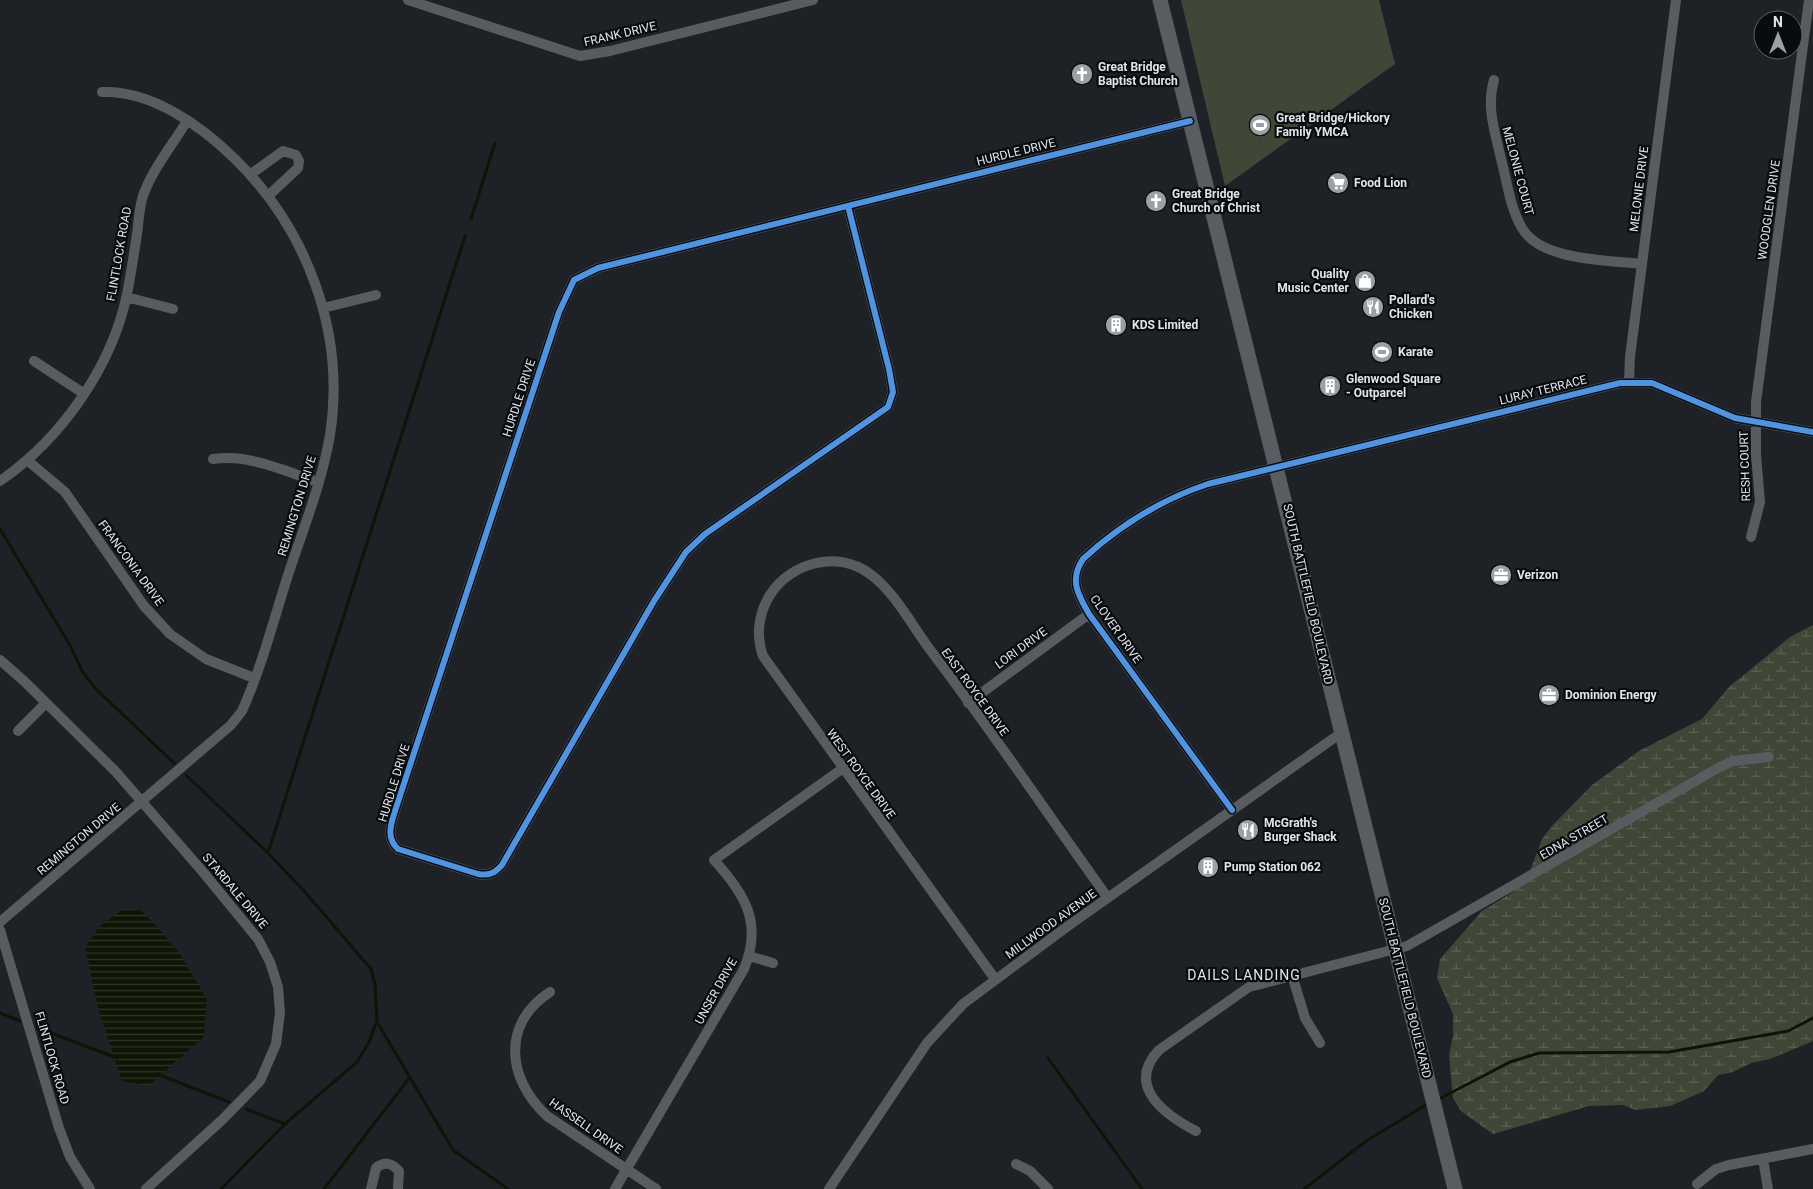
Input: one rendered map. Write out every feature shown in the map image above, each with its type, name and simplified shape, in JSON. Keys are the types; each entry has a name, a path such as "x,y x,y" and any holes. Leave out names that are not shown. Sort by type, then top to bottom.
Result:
{"main road":[{"name":"SOUTH BATTLEFIELD BOULEVARD","path":"1160,0 1455,1189"}],"street":[{"name":"FRANK DRIVE","path":"408,0 543,45 587,56 813,0"},
{"name":"MELONIE DRIVE","path":"1629,382 1630,357 1676,0"},
{"name":"WOODGLEN DRIVE","path":"1756,423 1756,402 1809,0"},
{"name":"MELONIE COURT","path":"1494,80 1490,96 1492,119 1512,204 1522,229 1534,242 1552,251 1642,264"},
{"name":"REMINGTON DRIVE","path":"0,922 231,726 242,712 318,482 329,442 333,408 331,352 324,308 308,262 290,227 251,174 228,152 187,121 138,96 117,92 102,92"},
{"name":"FLINTLOCK ROAD","path":"0,481 27,460 59,427 83,393 107,350 126,297 143,194 187,121"},
{"name":"HURDLE DRIVE","path":"848,206 889,369 893,392 888,407 705,534 686,552 654,601 497,871 486,875 478,874 398,849 391,838 392,820 570,285 579,276 598,268 1190,121"},
{"path":"251,174 283,151 296,154 299,161 298,168 268,196"},
{"path":"324,308 376,295"},
{"path":"126,297 173,309"},
{"path":"34,361 83,393"},
{"name":"LURAY TERRACE","path":"1277,466 1608,385 1629,382 1663,386 1714,410 1756,423 1813,432"},
{"name":"RESH COURT","path":"1751,537 1760,502 1756,423"},
{"path":"213,460 234,457 251,460 318,482"},
{"name":"FRANCONIA DRIVE","path":"27,460 65,492 144,606 170,634 206,659 254,678"},
{"name":"CLOVER DRIVE","path":"1232,810 1090,614 1078,593 1075,578 1076,569 1090,553 1155,508 1186,492 1277,466"},
{"name":"EAST ROYCE DRIVE","path":"789,576 802,567 826,561 846,563 870,573 893,599 1108,898"},
{"name":"WEST ROYCE DRIVE","path":"789,576 770,595 762,613 758,632 762,652 776,677 995,979"},
{"name":"LORI DRIVE","path":"968,703 1090,614"},
{"name":"STARDALE DRIVE","path":"0,660 116,772 142,802 258,939 267,954 275,979 280,1013 276,1044 260,1081 222,1120 146,1189"},
{"path":"18,731 46,703"},
{"name":"MILLWOOD AVENUE","path":"829,1189 936,1031 963,1004 1108,898 1341,734"},
{"name":"EDNA STREET","path":"1196,1131 1169,1115 1151,1094 1146,1074 1153,1057 1249,987 1407,946 1718,768 1733,761 1769,757"},
{"name":"UNSER DRIVE","path":"615,1189 628,1170 744,969 749,956 752,932 748,906 731,879 714,860 842,769"},
{"name":"FLINTLOCK ROAD","path":"0,930 59,1128 70,1156 90,1189"},
{"path":"749,956 773,963"},
{"path":"1292,975 1304,1018 1320,1043"},
{"name":"HASSELL DRIVE","path":"550,992 535,1003 524,1016 518,1030 516,1042 517,1066 522,1085 534,1104 546,1116 656,1189"},
{"path":"1697,1184 1716,1169 1813,1148"},
{"path":"1763,1159 1768,1189"},
{"path":"371,1189 376,1168 386,1163 394,1165 399,1170 398,1189"},
{"path":"1016,1164 1030,1171 1048,1189"}],"green space":[{"name":"Great Bridge/Hickory Family YMCA","path":"1181,0 1379,0 1395,64 1225,186"},
{"path":"1813,625 1813,1041 1770,1059 1751,1063 1733,1072 1718,1075 1704,1091 1670,1106 1636,1110 1623,1105 1589,1106 1493,1134 1461,1111 1453,1098 1449,1055 1453,1036 1453,1014 1437,978 1440,959 1482,911 1513,892 1528,876 1542,839 1592,785 1639,751 1702,719 1729,687 1790,637"}],"shaded area":[{"path":"123,909 140,910 155,924 180,954 207,999 204,1037 148,1086 122,1081 98,1008 85,947 100,926"}],"waterway":[{"path":"471,219 495,143"},
{"path":"268,853 465,236"},
{"path":"0,529 71,647 82,671 96,689 174,763"},
{"path":"186,775 268,853 305,892 371,969 375,984 377,1022 453,1150 508,1189"},
{"path":"0,1013 20,1021"},
{"path":"1437,1100 1510,1062 1539,1053 1669,1052 1788,1031 1813,1018"},
{"path":"221,1189 285,1124 357,1062 369,1042 376,1023"},
{"path":"38,1028 117,1058"},
{"path":"1048,1058 1142,1189"},
{"path":"157,1074 229,1102"},
{"path":"324,1189 410,1077"},
{"path":"1304,1189 1366,1141 1429,1103"},
{"path":"246,1109 285,1124"}],"cycle path":[{"path":"848,206 889,369 893,392 888,407 705,534 686,552 654,601 499,868 489,874 478,874 398,849 391,837 394,814 559,312 574,280 598,268 1190,121"},
{"path":"1232,810 1089,614 1081,600 1076,581 1079,567 1083,559 1111,535 1175,497 1208,484 1620,383 1652,383 1735,418 1813,432"}],"place":[{"name":"Great Bridge Baptist Church","path":"1082,74"},
{"name":"Great Bridge/Hickory Family YMCA","path":"1260,125"},
{"name":"Food Lion","path":"1338,183"},
{"name":"Great Bridge Church of Christ","path":"1156,201"},
{"name":"Quality Music Center","path":"1365,281"},
{"name":"Pollard's Chicken","path":"1373,307"},
{"name":"KDS Limited","path":"1116,325"},
{"name":"Karate","path":"1382,352"},
{"name":"Glenwood Square - Outparcel","path":"1330,386"},
{"name":"Verizon","path":"1501,575"},
{"name":"Dominion Energy","path":"1549,695"},
{"name":"McGrath's Burger Shack","path":"1248,830"},
{"name":"Pump Station 062","path":"1208,867"}],"district":[{"name":"DAILS LANDING","path":"1244,975"}]}
